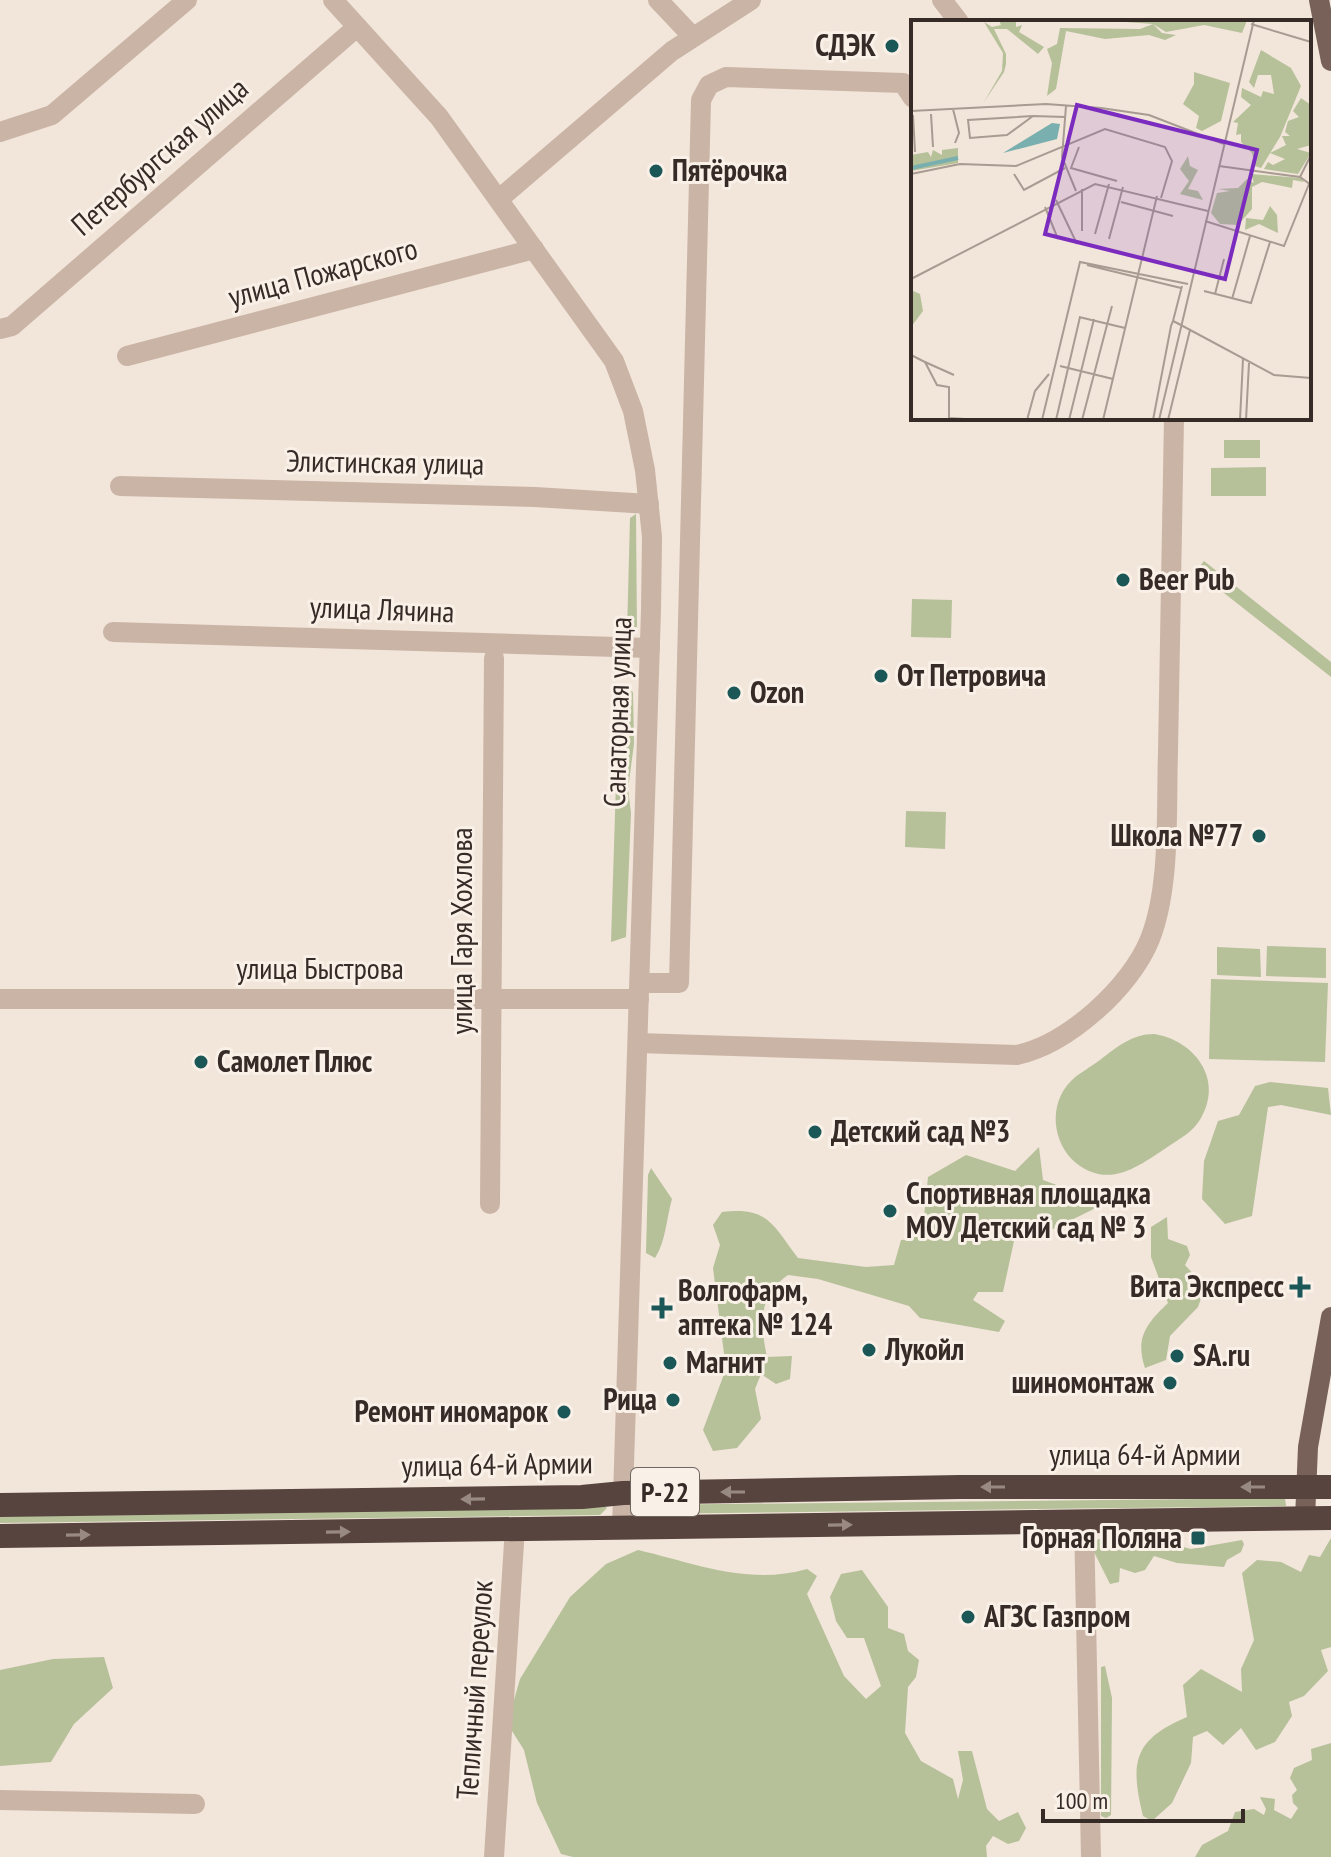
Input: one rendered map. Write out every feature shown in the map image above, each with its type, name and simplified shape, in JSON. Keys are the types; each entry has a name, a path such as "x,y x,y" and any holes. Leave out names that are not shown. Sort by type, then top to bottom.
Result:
{"highway":[{"name":"улица 64-й Армии","path":"0,1505 567,1497 623,1493 960,1487 1331,1487"},
{"name":"улица 64-й Армии","path":"0,1536 1331,1518"}],"main road":[{"path":"1319,0 1331,61"},
{"path":"1305,1519 1308,1447 1331,1317"}],"street":[{"path":"0,132 52,115 187,0"},
{"name":"Санаторная улица","path":"333,0 439,117 499,199 614,361 633,411 652,537 622,1528"},
{"path":"658,0 692,36"},
{"path":"499,199 692,36 751,0"},
{"path":"942,0 957,20"},
{"name":"Петербургская улица","path":"0,329 12,326 357,27"},
{"path":"646,753 683,755 704,91 726,77 903,83 911,95"},
{"name":"улица Пожарского","path":"127,356 534,249"},
{"path":"638,1043 1017,1055 1059,1040 1086,1021 1106,999 1146,946 1162,885 1174,420"},
{"name":"Элистинская улица","path":"120,486 520,496 649,504"},
{"name":"улица Лячина","path":"113,632 650,648"},
{"name":"улица Гаря Хохлова","path":"490,1204 494,658"},
{"name":"улица Быстрова","path":"0,999 491,999 640,991 679,983 683,755"},
{"path":"1084,1522 1091,1857"},
{"name":"Тепличный переулок","path":"494,1857 515,1527"},
{"path":"0,1800 195,1804"}],"green space":[{"path":"1224,440 1260,440 1260,458 1224,458"},
{"path":"1266,467 1266,496 1211,496 1211,468"},
{"path":"636,514 637,633 627,633 630,518"},
{"path":"1204,561 1331,662 1331,677 1196,571"},
{"path":"912,599 952,600 951,638 911,637"},
{"path":"619,686 633,692 634,744 628,789 631,813 626,937 611,942"},
{"path":"906,811 946,812 945,849 905,847"},
{"path":"1267,946 1326,948 1326,978 1266,976"},
{"path":"1217,947 1260,949 1261,977 1217,975"},
{"path":"1211,979 1328,983 1325,1062 1209,1059"},
{"path":"1154,1034 1181,1044 1201,1064 1209,1089 1201,1118 1187,1134 1136,1167 1113,1174 1089,1171 1068,1155 1058,1134 1056,1112 1064,1090 1074,1078 1119,1046 1139,1036"},
{"path":"1270,1082 1328,1088 1331,1115 1281,1105 1268,1107 1252,1216 1225,1224 1202,1199 1204,1161 1218,1121 1239,1115 1255,1086"},
{"path":"1039,1147 1043,1180 1106,1203 1045,1233 1014,1241 1003,1292 978,1292 973,1300 1005,1321 999,1332 920,1318 909,1306 818,1279 788,1275 778,1283 766,1301 763,1333 767,1357 792,1356 790,1379 776,1384 761,1374 755,1389 761,1419 737,1448 713,1451 703,1430 726,1369 713,1268 720,1245 713,1225 722,1212 760,1215 775,1227 798,1258 866,1267 894,1265 901,1240 913,1239 923,1227 928,1177 966,1155 1015,1171"},
{"path":"651,1168 672,1199 664,1237 655,1258 646,1253 648,1175"},
{"path":"1167,1217 1168,1239 1187,1246 1190,1255 1185,1265 1205,1287 1198,1307 1170,1336 1166,1360 1145,1368 1141,1348 1144,1332 1168,1303 1151,1257 1151,1227"},
{"path":"1285,1498 1286,1506 637,1514 635,1509 636,1505"},
{"path":"603,1505 607,1508 600,1515 0,1523 0,1514"},
{"path":"1112,1535 1153,1546 1171,1544 1191,1549 1242,1540 1244,1544 1241,1552 1227,1560 1224,1567 1177,1563 1154,1556 1145,1570 1135,1573 1120,1568 1119,1582 1110,1584 1092,1548 1096,1540"},
{"path":"1331,1538 1331,1647 1321,1650 1328,1671 1304,1696 1289,1702 1292,1716 1275,1742 1256,1750 1241,1728 1223,1745 1207,1731 1193,1737 1191,1763 1172,1803 1152,1821 1143,1816 1137,1781 1140,1755 1156,1735 1187,1717 1183,1685 1201,1669 1242,1692 1241,1669 1254,1640 1242,1573 1257,1560 1281,1562 1301,1572 1309,1555 1320,1557"},
{"path":"638,1550 743,1574 785,1574 807,1569 817,1576 807,1594 844,1676 866,1699 881,1686 864,1638 847,1638 836,1621 830,1597 841,1574 862,1570 888,1607 888,1628 904,1634 908,1651 919,1660 916,1677 908,1687 905,1733 921,1761 953,1779 958,1799 963,1780 958,1751 972,1751 987,1809 999,1821 1018,1812 1026,1828 1019,1841 1008,1844 993,1836 986,1846 987,1857 573,1857 561,1854 537,1803 524,1750 512,1731 512,1707 520,1679 570,1597 606,1564"},
{"path":"104,1657 113,1688 74,1724 51,1762 0,1766 0,1670 53,1659"},
{"path":"1105,1666 1112,1698 1111,1815 1106,1818 1101,1816 1101,1667"},
{"path":"1331,1743 1331,1857 1195,1857 1202,1845 1228,1831 1235,1812 1254,1809 1264,1815 1266,1809 1260,1797 1275,1799 1274,1810 1291,1819 1298,1808 1293,1803 1292,1795 1297,1790 1290,1778 1294,1768 1312,1760 1311,1749"}],"place":[{"name":"СДЭК","path":"892,46"},
{"name":"Пятёрочка","path":"656,171"},
{"name":"Beer Pub","path":"1123,580"},
{"name":"От Петровича","path":"881,676"},
{"name":"Ozon","path":"734,693"},
{"name":"Школа №77","path":"1259,836"},
{"name":"Самолет Плюс","path":"201,1062"},
{"name":"Детский сад №3","path":"815,1132"},
{"name":"Спортивная площадка МОУ Детский сад № 3","path":"890,1211"},
{"name":"Вита Экспресс","path":"1300,1287"},
{"name":"Волгофарм, аптека № 124","path":"662,1308"},
{"name":"Лукойл","path":"869,1350"},
{"name":"SA.ru","path":"1177,1356"},
{"name":"Магнит","path":"670,1363"},
{"name":"шиномонтаж","path":"1170,1383"},
{"name":"Рица","path":"673,1400"},
{"name":"Ремонт иномарок","path":"564,1412"},
{"name":"Горная Поляна","path":"1198,1538"},
{"name":"АГЗС Газпром","path":"968,1617"}]}
